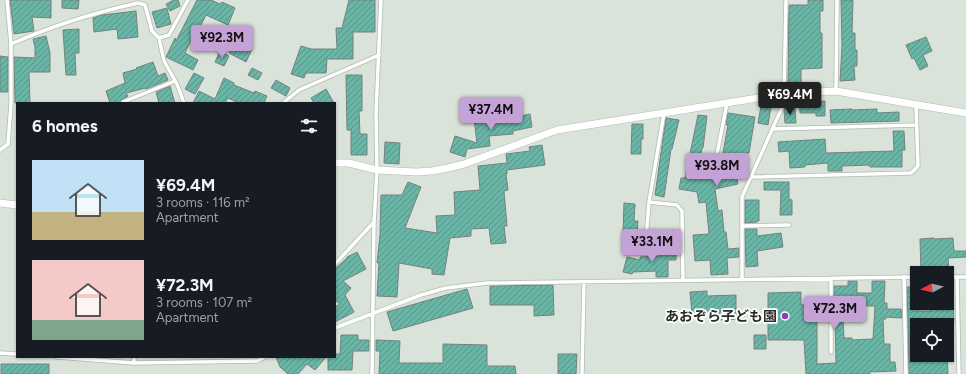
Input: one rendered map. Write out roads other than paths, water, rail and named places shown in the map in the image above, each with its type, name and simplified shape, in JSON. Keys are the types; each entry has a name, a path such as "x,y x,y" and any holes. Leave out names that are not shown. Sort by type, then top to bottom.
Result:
{"street":[{"path":"336,163 349,163 377,170 416,172 448,168 557,130 786,94 836,91 966,113"},
{"path":"0,203 16,205"}],"lane":[{"path":"0,150 8,144 11,104 10,44 7,0"},
{"path":"159,38 169,35 188,0"},
{"path":"372,374 374,222 377,170 376,113 381,0"},
{"path":"742,279 742,197 786,94 786,0"},
{"path":"836,91 837,0"},
{"path":"10,44 42,30 87,15 138,3 145,5 152,31 159,38 164,61 175,81 184,102"},
{"path":"284,102 299,90 379,55"},
{"path":"123,102 175,81"},
{"path":"717,154 727,103"},
{"path":"751,177 911,173 918,166 916,104"},
{"path":"646,238 649,202 664,113"},
{"path":"772,129 916,124"},
{"path":"649,202 677,205 682,211 683,280"},
{"path":"336,263 374,222"},
{"path":"742,226 789,225"},
{"path":"959,374 957,277 966,276"},
{"path":"904,277 906,374"},
{"path":"336,328 372,312 421,295 446,288 487,283 910,277"},
{"path":"831,278 831,352"},
{"path":"582,374 584,281"},
{"path":"0,353 16,354"},
{"path":"76,358 134,363 257,361 263,358"},
{"path":"134,358 134,363"}],"place":[{"name":"あおぞら子ども園","path":"785,316"}]}
